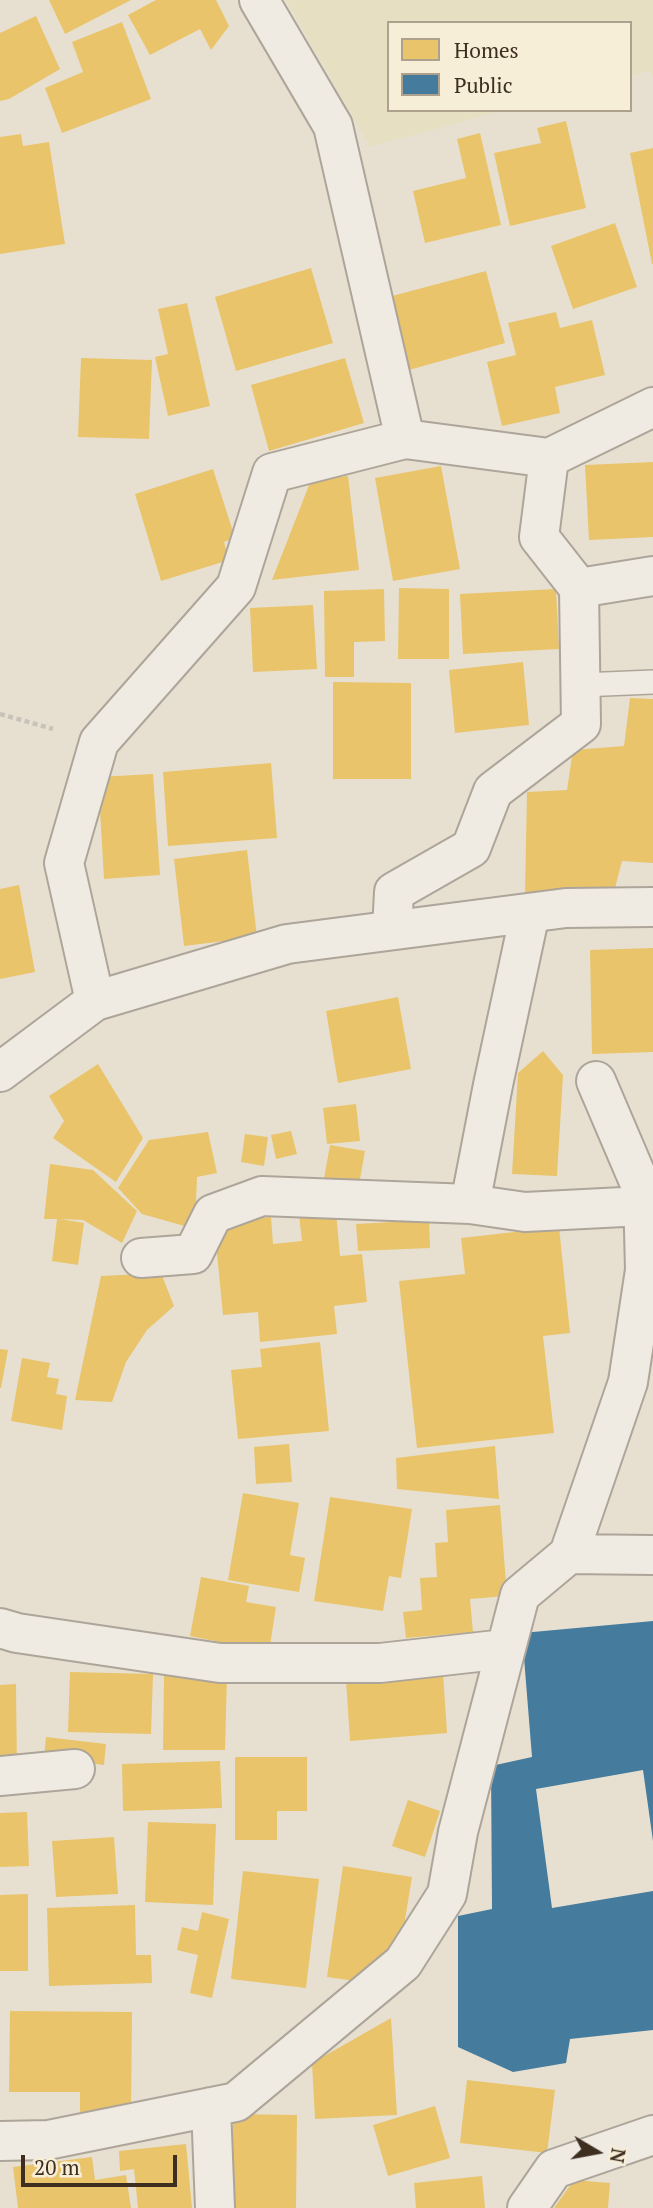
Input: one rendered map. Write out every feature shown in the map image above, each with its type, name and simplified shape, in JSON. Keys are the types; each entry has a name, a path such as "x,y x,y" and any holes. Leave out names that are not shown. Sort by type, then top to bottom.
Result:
{"street":[{"path":"259,0 333,126 405,439"},
{"path":"95,1001 64,863 99,742 236,587 272,472 405,439 549,457 653,407"},
{"path":"392,930 394,892 471,848 493,791 581,724 579,588 538,537 549,457"},
{"path":"579,588 653,576"},
{"path":"0,1072 95,1001 287,944 566,908 653,907"},
{"path":"470,1204 530,913"},
{"path":"0,2141 48,2140 236,2102 403,1963 447,1894 458,1832 520,1595 569,1554 628,1382 645,1270 643,1191 596,1081"},
{"path":"141,1258 193,1254 213,1214 262,1196 470,1204 525,1212 643,1206"},
{"path":"569,1554 653,1555"},
{"path":"0,1628 17,1633 220,1663 380,1663 505,1649"},
{"path":"0,1776 75,1769"},
{"path":"211,2107 215,2208"},
{"path":"527,2208 554,2169 653,2135"}],"lane":[{"path":"581,685 653,682"}],"path":[{"path":"0,714 99,742"}],"shaded area":[{"path":"286,0 653,0 653,77 649,71 632,75 632,21 387,21 387,112 497,112 370,147"}],"building: Homes":[{"path":"49,0 131,0 65,34"},
{"path":"156,0 216,0 229,26 211,50 200,29 150,55 128,15"},
{"path":"36,16 60,69 9,99 0,101 0,33"},
{"path":"122,22 151,99 62,133 45,88 83,72 72,42"},
{"path":"566,121 586,208 510,226 494,153 541,143 537,128"},
{"path":"480,133 501,225 425,243 413,191 466,178 457,139"},
{"path":"21,134 23,146 49,142 65,244 0,254 0,137"},
{"path":"653,148 653,264 652,264 630,153"},
{"path":"615,223 637,287 573,309 551,246"},
{"path":"311,268 333,343 236,371 215,297"},
{"path":"486,271 505,343 402,372 381,299"},
{"path":"187,303 210,406 168,416 155,357 168,354 158,309"},
{"path":"556,312 560,328 592,320 605,375 555,387 560,413 502,426 487,362 516,355 508,323"},
{"path":"81,358 152,360 149,439 78,437"},
{"path":"345,358 364,423 269,451 251,385"},
{"path":"653,462 653,537 589,540 585,465"},
{"path":"441,466 460,569 393,581 375,478"},
{"path":"213,469 235,538 224,542 229,560 161,581 135,494"},
{"path":"348,476 359,570 272,580 311,480"},
{"path":"399,588 449,589 449,659 398,659"},
{"path":"384,589 385,641 354,642 354,677 325,677 324,591"},
{"path":"556,589 559,649 463,654 460,594"},
{"path":"313,605 317,669 253,672 250,608"},
{"path":"523,662 529,725 455,733 449,670"},
{"path":"333,682 411,683 411,779 333,779"},
{"path":"630,698 653,699 653,863 622,861 615,888 525,893 527,792 567,790 573,750 624,746"},
{"path":"271,763 277,838 168,846 163,772"},
{"path":"153,774 160,875 104,879 98,777"},
{"path":"247,850 257,937 184,946 174,859"},
{"path":"19,885 35,972 0,979 0,889"},
{"path":"653,948 653,1052 592,1054 590,950"},
{"path":"398,997 411,1069 338,1083 326,1011"},
{"path":"543,1051 563,1075 557,1176 512,1174 518,1073"},
{"path":"98,1064 143,1138 116,1182 53,1138 64,1121 49,1096"},
{"path":"356,1104 360,1141 327,1144 323,1108"},
{"path":"291,1131 297,1154 276,1159 271,1135"},
{"path":"208,1132 217,1173 197,1177 195,1229 142,1214 118,1188 149,1140"},
{"path":"245,1134 268,1137 264,1166 241,1162"},
{"path":"330,1145 365,1151 358,1190 323,1184"},
{"path":"50,1164 93,1170 137,1211 122,1243 83,1220 60,1219 84,1223 78,1265 52,1261 57,1219 44,1219"},
{"path":"336,1212 340,1256 362,1254 367,1302 334,1306 337,1334 260,1342 258,1312 223,1315 214,1222 271,1217 273,1244 302,1241 299,1215"},
{"path":"429,1220 430,1248 358,1251 356,1224"},
{"path":"559,1227 570,1333 543,1336 554,1433 417,1448 399,1281 465,1274 461,1238"},
{"path":"161,1273 174,1306 147,1330 126,1362 112,1402 75,1400 101,1276"},
{"path":"320,1342 329,1431 238,1439 231,1370 262,1367 260,1349"},
{"path":"0,1349 8,1350 1,1388 0,1388"},
{"path":"22,1358 50,1363 47,1377 59,1379 56,1394 67,1396 62,1430 11,1421"},
{"path":"289,1444 292,1482 256,1484 254,1447"},
{"path":"495,1446 499,1499 397,1489 396,1458"},
{"path":"243,1493 299,1503 290,1555 305,1558 299,1592 228,1580"},
{"path":"330,1497 412,1509 401,1578 389,1576 383,1611 314,1601"},
{"path":"500,1505 507,1596 470,1599 473,1632 406,1638 403,1612 422,1610 420,1578 437,1577 435,1543 448,1542 446,1510"},
{"path":"201,1577 249,1586 246,1602 276,1607 269,1652 190,1636"},
{"path":"70,1672 153,1674 151,1734 68,1732"},
{"path":"443,1673 447,1733 350,1741 346,1680"},
{"path":"164,1676 227,1677 225,1750 163,1750"},
{"path":"16,1684 17,1771 0,1772 0,1685"},
{"path":"46,1737 106,1744 104,1765 44,1757"},
{"path":"235,1757 307,1757 307,1811 277,1811 277,1840 235,1840"},
{"path":"220,1761 222,1808 123,1811 122,1764"},
{"path":"408,1800 440,1811 425,1857 392,1846"},
{"path":"27,1812 29,1866 0,1867 0,1813"},
{"path":"148,1822 216,1824 213,1905 145,1902"},
{"path":"114,1837 118,1894 56,1897 52,1841"},
{"path":"343,1866 412,1877 404,1926 388,1952 355,1981 327,1977"},
{"path":"243,1871 319,1879 306,1988 231,1979"},
{"path":"28,1894 28,1971 0,1971 0,1895"},
{"path":"135,1905 136,1955 151,1955 152,1983 49,1986 47,1908"},
{"path":"202,1912 229,1919 212,1998 190,1993 198,1955 177,1950 182,1927 198,1931"},
{"path":"10,2011 132,2012 131,2112 80,2112 80,2092 9,2092"},
{"path":"391,2018 397,2115 315,2119 312,2063"},
{"path":"467,2080 555,2090 547,2153 460,2143"},
{"path":"435,2106 450,2158 388,2176 373,2125"},
{"path":"233,2114 297,2115 296,2208 233,2208"},
{"path":"186,2144 192,2208 138,2208 134,2169 120,2171 119,2151"},
{"path":"92,2157 95,2180 126,2175 131,2208 18,2208 13,2167"},
{"path":"482,2176 485,2208 416,2208 414,2183"},
{"path":"574,2180 610,2183 608,2208 554,2208"}],"building: Public":[{"path":"653,1621 653,1841 643,1770 536,1789 552,1908 653,1891 653,2030 570,2039 566,2063 513,2072 458,2047 458,1916 492,1909 491,1766 532,1757 522,1633"}]}
